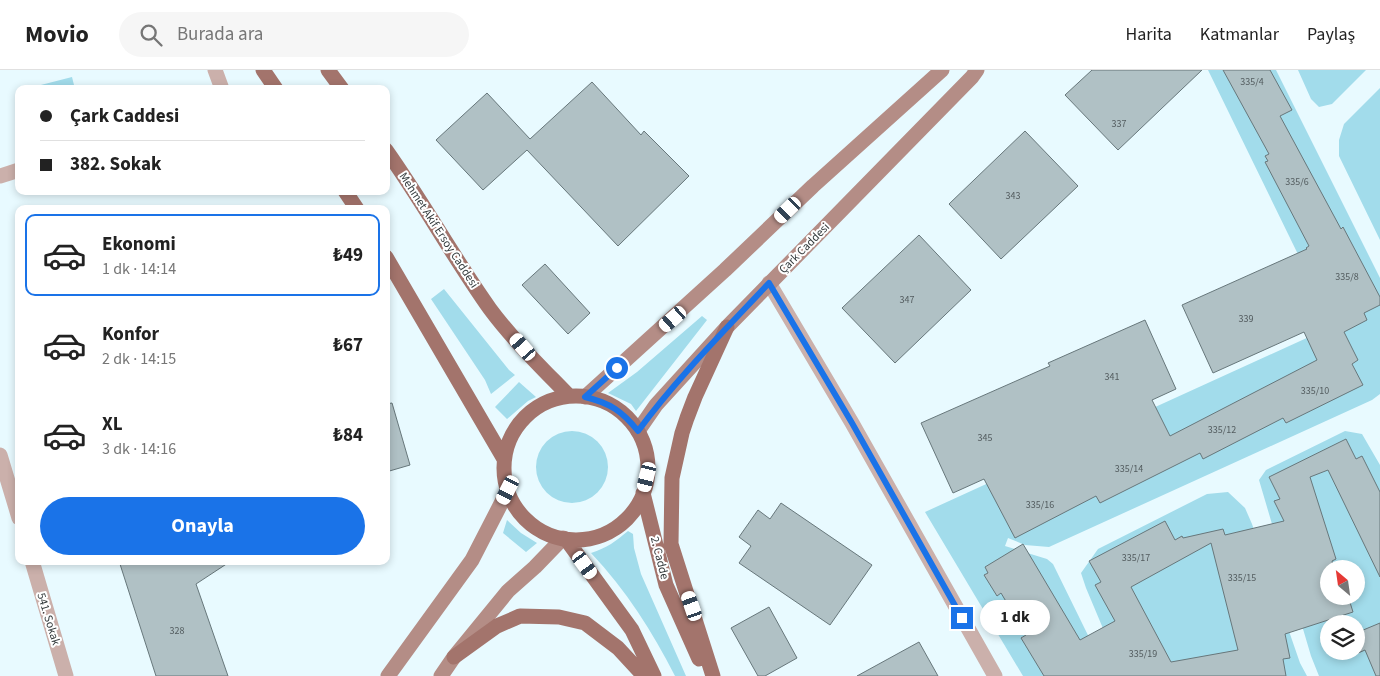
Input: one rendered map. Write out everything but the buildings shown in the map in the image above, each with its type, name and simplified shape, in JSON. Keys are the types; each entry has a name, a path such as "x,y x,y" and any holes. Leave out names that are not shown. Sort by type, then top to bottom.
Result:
{"main road":[{"path":"263,70 273,85"},
{"path":"328,70 339,85"},
{"path":"585,397 712,283 813,186 942,70"},
{"name":"Çark Caddesi","path":"638,431 656,405 728,326 977,70"},
{"name":"Mehmet Akif Ersoy Caddesi","path":"390,156 413,188 451,252 492,310 569,396"},
{"path":"390,264 504,458"},
{"path":"713,676 671,544 672,478 682,433 690,411 728,326"},
{"path":"569,396 585,397 601,400 628,418 638,431 644,446 647,461 647,477 636,507 626,520 613,530 590,538 564,539 536,528 524,518 514,505 504,475 504,458 508,443 516,429 526,416 539,406 569,396"},
{"path":"388,676 472,560 508,490"},
{"name":"2. Cadde","path":"643,492 666,585 707,676"},
{"path":"441,676 454,657 508,591 564,539"},
{"path":"564,539 632,630 654,676"},
{"path":"454,657 497,626 520,616 558,617 585,623 618,648 644,676"}],"street":[{"path":"215,70 221,85"},
{"path":"0,176 15,171"},
{"path":"769,283 852,423 995,676"},
{"path":"0,455 15,505"},
{"name":"541. Sokak","path":"33,565 66,676"}],"shaded area":[{"path":"1208,70 1276,70 1380,278 1380,394 1372,400 1049,547 1025,545 1008,538 1005,546 1047,559 1053,564 1108,676 1023,676 925,512 1333,326"},
{"path":"1298,70 1366,70 1332,104 1319,107 1311,99"},
{"path":"72,77 74,85 41,85"},
{"path":"1380,88 1380,240 1339,156 1339,140 1344,124"},
{"path":"444,289 515,375 491,394 485,380 431,299"},
{"path":"702,316 707,320 636,411 631,404 608,393 637,372"},
{"path":"519,382 536,397 528,401 507,419 495,407"},
{"path":"572,431 592,437 602,447 608,467 602,487 592,497 572,503 552,497 542,487 536,467 542,447 552,437"},
{"path":"1345,431 1362,434 1380,465 1380,676 1319,676 1311,656 1259,480 1266,470"},
{"path":"1228,492 1245,508 1252,524 1300,663 1307,676 1123,676 1081,573 1098,549 1207,494"},
{"path":"507,520 521,533 537,543 526,552 503,533"},
{"path":"628,531 633,534 634,548 641,574 686,676 675,676 638,612 591,553 611,544"}],"route":[{"path":"617,368 585,397 601,400 615,408 628,418 638,431 656,405 769,283 852,423 962,618"}]}
